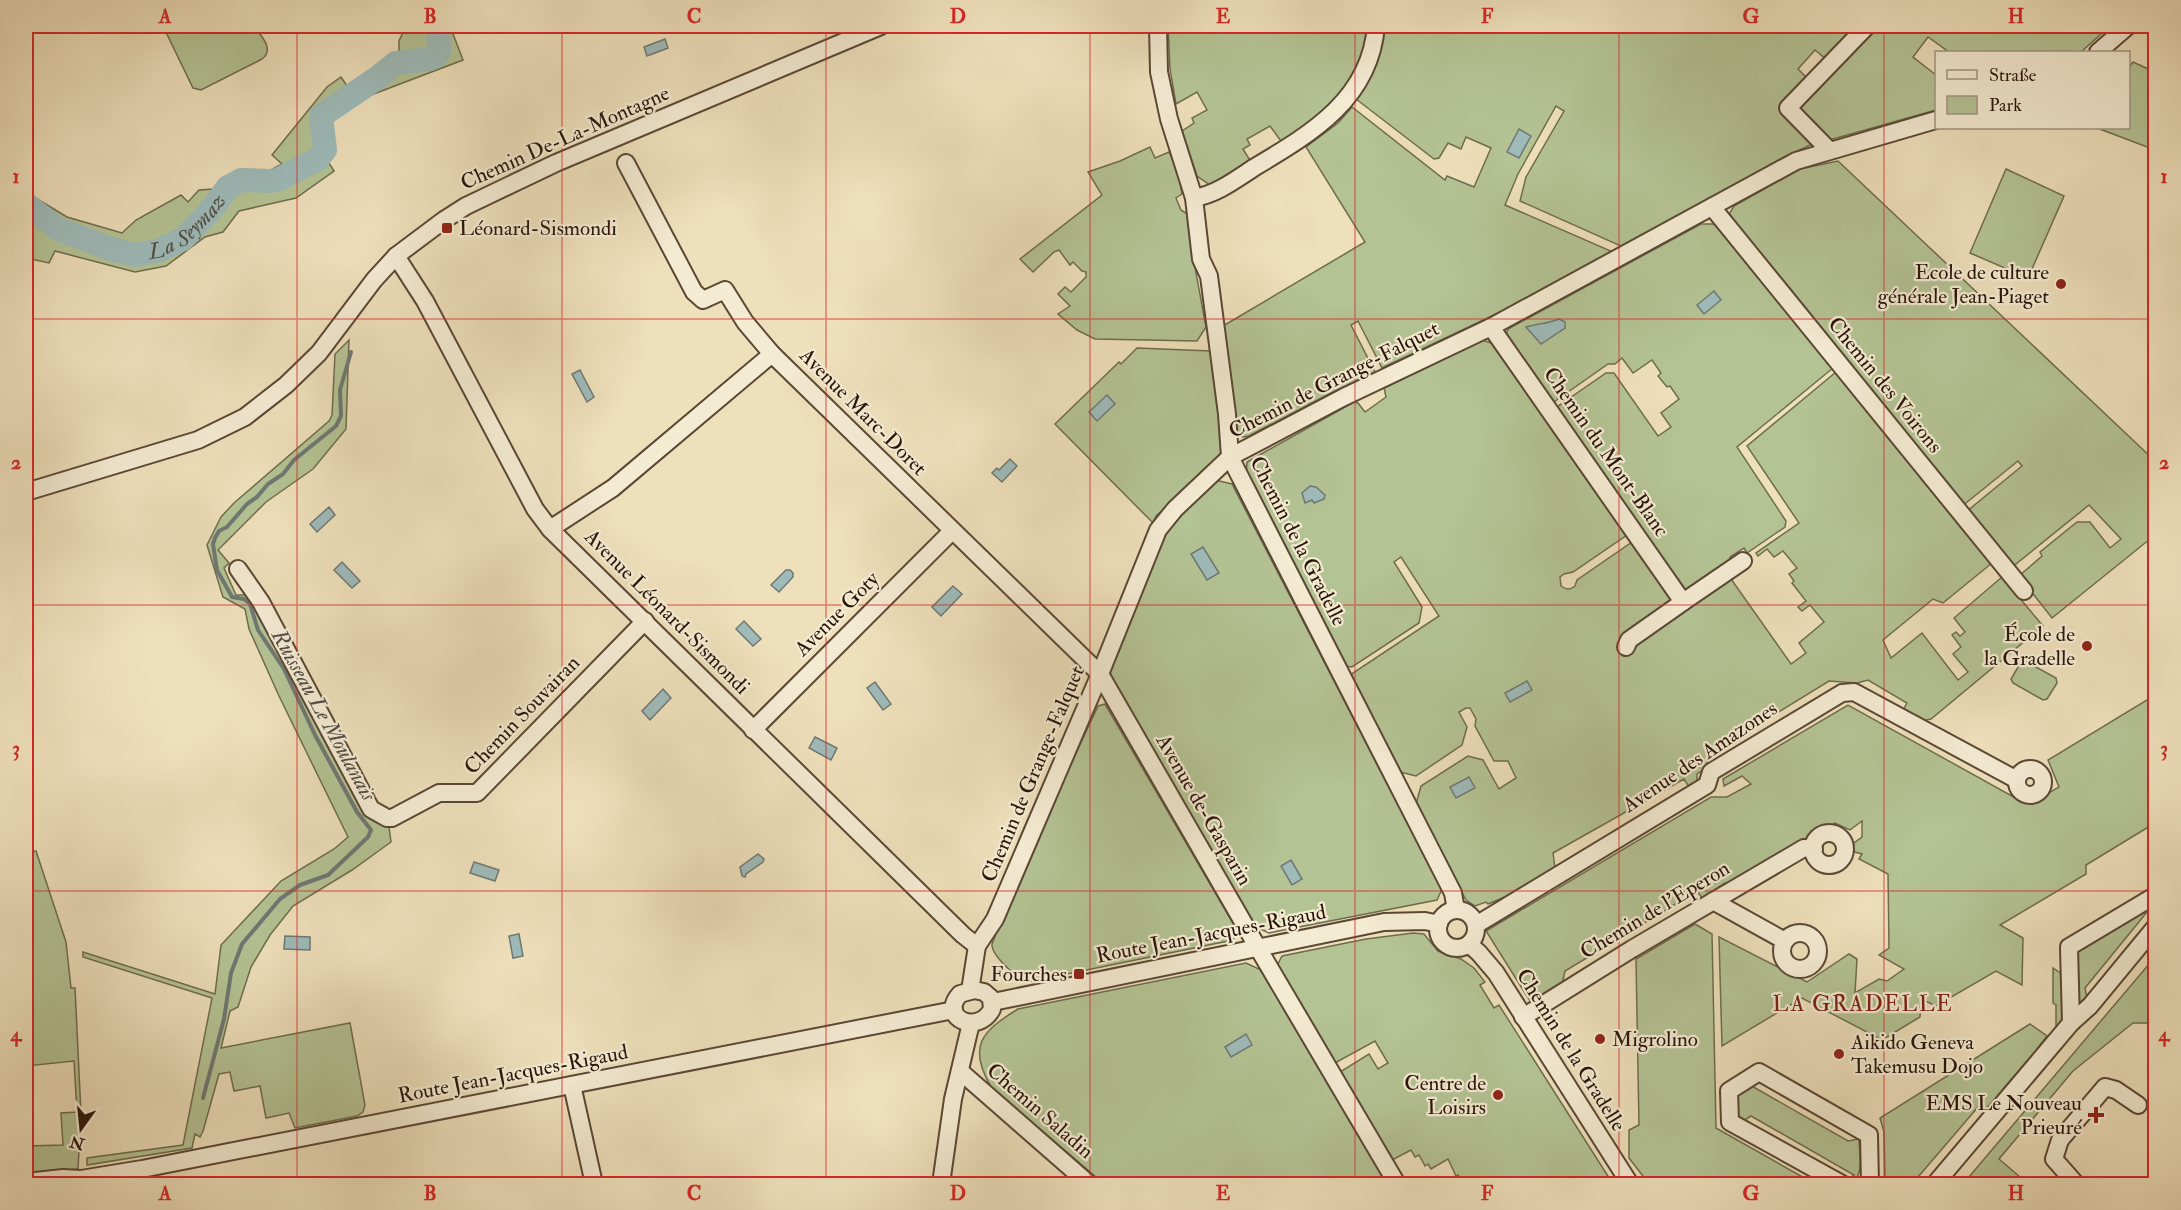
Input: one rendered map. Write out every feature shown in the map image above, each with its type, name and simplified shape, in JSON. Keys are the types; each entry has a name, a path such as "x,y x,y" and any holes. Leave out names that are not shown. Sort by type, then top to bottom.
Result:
{"street":[{"name":"Chemin De-La-Montagne","path":"26,492 198,440 245,417 286,386 319,353 374,280 396,256 444,219 518,180 881,26"},
{"name":"Chemin de la Gradelle","path":"1158,26 1159,72 1165,101 1194,198 1202,259 1209,276 1227,414 1230,458 1453,893 1456,910"},
{"path":"1194,198 1210,195 1287,148 1332,115 1347,97 1371,55 1376,26"},
{"path":"1829,150 1788,108 1867,26"},
{"path":"2099,51 2128,26"},
{"name":"Chemin de Grange-Falquet","path":"970,991 977,946 995,920 1100,674 1158,530 1175,509 1230,458 1344,397 1491,327 1796,161 1935,120"},
{"path":"626,163 694,292 703,300 725,290 745,322 772,354"},
{"name":"Chemin des Voirons","path":"1712,207 2024,591"},
{"name":"Avenue Léonard-Sismondi","path":"396,256 424,301 535,509 550,529 753,730 977,946"},
{"name":"Chemin du Mont-Blanc","path":"1491,327 1683,602"},
{"name":"Avenue Marc-Doret","path":"550,529 613,488 772,354 1100,674"},
{"name":"Avenue Goty","path":"753,730 952,531"},
{"path":"1626,647 1629,640 1743,561"},
{"name":"Chemin Souvairan","path":"238,569 261,602 370,809 387,818 392,818 439,793 477,794 645,621"},
{"name":"Avenue de-Gasparin","path":"1100,674 1397,1185"},
{"name":"Avenue des Amazones","path":"1476,925 1707,785 1711,772 1842,693 1854,692 2017,780"},
{"name":"Chemin de l'Eperon","path":"1523,1017 1624,953 1804,848 1814,849"},
{"path":"2071,1023 2069,947 2156,895"},
{"path":"1713,901 1785,941"},
{"path":"1456,910 1466,912 1476,925 1475,936 1468,944 1457,948 1446,945 1439,935 1439,924 1445,914 1456,910"},
{"name":"Route Jean-Jacques-Rigaud","path":"993,1002 1384,922 1425,921 1439,924"},
{"path":"1935,1185 2156,926"},
{"name":"Chemin de la Gradelle","path":"1468,944 1496,973 1630,1185"},
{"path":"970,991 984,992 993,1002 988,1016 971,1023 961,1021 954,1010 960,994 970,991"},
{"name":"Route Jean-Jacques-Rigaud","path":"26,1182 63,1178 83,1182 954,1010"},
{"path":"941,1185 953,1099 971,1023"},
{"name":"Chemin Saladin","path":"961,1072 1089,1185"},
{"path":"1842,1185 1730,1122 1729,1090 1760,1072 1869,1135 1870,1185"},
{"path":"572,1085 594,1185"},
{"path":"2076,1185 2054,1159 2060,1140 2105,1087 2116,1090 2138,1105"}],"green space":[{"path":"163,26 254,26 266,42 266,55 201,90 193,88"},
{"path":"406,26 450,26 463,60 371,95 362,75 399,55 399,41"},
{"path":"1168,26 1371,26 1367,47 1350,83 1318,115 1283,144 1270,126 1247,139 1250,145 1243,149 1251,162 1210,185 1197,176 1182,131 1194,123 1192,118 1207,110 1197,92 1176,104 1170,69"},
{"path":"1383,26 1860,26 1827,60 1815,50 1798,69 1809,80 1783,108 1817,142 1784,157 1623,247 1520,201 1526,177 1564,111 1556,106 1518,174 1505,205 1613,252 1528,299 1382,368 1358,321 1351,325 1375,372 1249,436 1242,437 1236,431 1223,326 1365,242 1306,147 1338,123 1352,107 1445,180 1447,176 1474,187 1491,148 1466,137 1461,149 1448,143 1439,158 1434,159 1356,99 1367,83 1375,64 1381,45"},
{"path":"1874,26 2110,26 2082,51 1946,51 1928,37 1913,57 1935,74 1935,110 1826,141 1795,110"},
{"path":"2133,62 2155,72 2155,150 2100,129 2130,129 2130,66"},
{"path":"341,77 349,89 325,107 316,125 319,145 334,171 296,198 239,211 223,232 205,237 166,266 135,272 55,251 49,263 26,258 26,192 67,217 122,233 136,220 181,195 188,202 199,190 213,189 229,175 241,172 267,172 282,164 272,155 327,87"},
{"path":"1150,147 1155,158 1169,152 1178,170 1182,194 1176,198 1181,210 1189,215 1206,327 1197,341 1095,339 1077,330 1058,314 1070,306 1058,294 1065,287 1071,292 1086,277 1086,272 1073,262 1070,265 1059,250 1033,272 1020,259 1102,195 1088,172"},
{"path":"1838,161 2155,461 2155,535 2052,618 2019,576 2042,556 2040,552 2077,522 2090,522 2110,548 2121,539 2089,505 2011,568 1966,512 2022,466 2018,461 1961,507 1728,216 1734,206 1800,169"},
{"path":"2006,169 2064,196 2028,278 1970,253"},
{"path":"1701,224 1713,224 1720,229 1833,368 1737,447 1786,521 1785,527 1747,553 1744,548 1730,557 1728,566 1683,594 1554,409 1606,373 1614,373 1658,436 1671,427 1661,413 1679,399 1670,386 1667,387 1658,376 1661,373 1652,360 1633,373 1622,358 1615,364 1608,364 1551,404 1505,338 1508,329"},
{"path":"349,340 346,429 313,469 266,502 218,550 229,563 224,568 236,595 251,595 369,817 389,827 391,842 352,870 293,906 270,935 251,967 238,1007 230,1011 221,1048 350,1023 365,1105 363,1112 357,1116 295,1128 289,1113 266,1118 260,1086 234,1091 230,1072 219,1074 203,1131 200,1137 195,1134 192,1148 87,1165 87,1158 183,1145 212,998 83,957 83,952 215,994 221,945 281,881 334,849 348,837 279,696 249,629 245,609 223,597 207,545 221,517 234,503 329,421 332,415 335,354"},
{"path":"1482,340 1494,344 1627,535 1573,572 1560,577 1561,586 1568,589 1575,586 1577,580 1632,542 1675,603 1620,642 1618,649 1621,654 1629,655 1633,649 1633,643 1729,576 1791,664 1806,653 1799,643 1824,622 1810,605 1802,611 1798,607 1806,601 1792,583 1794,581 1789,574 1797,568 1783,551 1774,557 1767,549 1758,556 1756,553 1799,523 1747,446 1836,372 1992,563 1943,603 1933,599 1883,640 1891,658 1922,633 1958,680 1968,672 1953,654 1961,647 1952,635 1956,632 1960,636 1965,632 1954,618 2002,577 2043,626 1931,719 1921,721 1902,712 1907,703 1868,680 1857,683 1829,681 1710,754 1706,768 1697,774 1697,782 1689,787 1684,779 1553,853 1555,868 1507,896 1488,904 1486,902 1475,906 1466,900 1416,804 1421,786 1468,756 1483,760 1499,789 1516,778 1508,761 1494,761 1475,726 1476,719 1470,708 1466,708 1459,712 1467,727 1462,745 1416,776 1400,772 1350,675 1439,616 1401,557 1394,562 1422,607 1419,623 1352,667 1345,666 1246,476 1247,462 1354,402 1358,403 1365,412 1386,397 1384,388"},
{"path":"1137,348 1211,351 1223,445 1219,459 1156,516 1153,523 1055,424 1119,362 1121,364"},
{"path":"1215,480 1232,484 1442,889 1437,900 1269,933 1254,926 1120,699 1110,673 1152,558 1173,520"},
{"path":"2025,661 2056,678 2057,683 2047,699 2043,700 2013,683 2011,679 2021,662"},
{"path":"2155,695 2155,823 2086,865 2086,874 2000,925 2023,938 2022,985 1996,971 1936,1006 1921,999 1920,1017 1882,1040 1802,998 1722,1046 1719,937 1807,982 1849,954 1857,959 1855,993 1879,979 1887,981 1904,969 1879,955 1889,948 1888,874 1859,859 1862,854 1855,852 1851,845 1862,837 1862,821 1850,830 1835,823 1731,884 1725,883 1702,898 1697,891 1565,971 1562,985 1532,1004 1486,931 1711,797 1727,797 1751,784 1742,776 1724,786 1723,779 1848,705 2019,800 2032,803 2059,787 2048,760"},
{"path":"1105,704 1237,930 1233,940 1028,982 1006,966 996,954 992,944 1017,880 1098,706"},
{"path":"36,851 66,942 71,988 75,988 81,1114 78,1169 26,1174 26,1146 63,1145 61,1113 77,1112 74,1061 26,1066 26,854"},
{"path":"2155,899 2155,906 2147,912 2085,988 2088,1003 2076,1009 2075,954 2083,943"},
{"path":"1695,924 1712,934 1716,1128 1815,1184 1649,1184 1629,1158 1629,1130 1639,1125 1636,959"},
{"path":"1413,933 1424,934 1438,951 1461,959 1474,968 1485,982 1480,985 1494,1008 1499,1005 1613,1184 1461,1184 1462,1181 1458,1175 1456,1176 1448,1159 1431,1169 1428,1164 1425,1166 1419,1155 1415,1157 1411,1150 1392,1160 1340,1072 1369,1054 1378,1069 1388,1063 1375,1041 1335,1063 1277,966 1282,956 1366,939"},
{"path":"2155,957 2155,971 2151,976 2155,979 2155,1023 2133,1023 2073,1071 1999,1159 2028,1184 1963,1184"},
{"path":"1246,963 1261,970 1387,1184 1104,1184 991,1087 984,1073 980,1061 982,1041 995,1025 1018,1009"},
{"path":"2053,968 2062,974 2064,1019 2057,1027 2056,1005 2053,1003"},
{"path":"2030,1024 2047,1036 1987,1114 1978,1107 1912,1184 1885,1184 1884,1132 1880,1118"},
{"path":"1750,1085 1848,1141 1859,1139 1860,1169 1855,1180 1851,1183 1845,1181 1854,1175 1751,1116 1740,1123 1733,1116 1735,1095"}],"water":[{"path":"665,39 668,48 647,56 644,47"},
{"path":"1519,129 1531,136 1519,158 1507,152"},
{"path":"1714,291 1721,300 1704,314 1697,305"},
{"path":"1559,319 1565,322 1565,328 1541,344 1526,327 1551,322"},
{"path":"580,370 594,397 587,402 572,374"},
{"path":"1107,395 1115,404 1097,421 1089,412"},
{"path":"1010,459 1017,466 1002,482 992,473 997,468 999,470"},
{"path":"1310,486 1316,487 1325,495 1324,499 1314,503 1312,500 1305,503 1302,493"},
{"path":"329,507 335,515 317,532 310,524"},
{"path":"1203,547 1219,573 1207,580 1191,554"},
{"path":"342,562 360,581 352,588 334,570"},
{"path":"786,570 793,573 793,577 779,592 771,585"},
{"path":"953,586 962,594 941,616 932,607"},
{"path":"744,621 761,639 753,646 736,629"},
{"path":"1527,681 1532,690 1510,702 1505,693"},
{"path":"875,682 891,704 883,710 867,688"},
{"path":"663,689 671,698 650,720 642,711"},
{"path":"815,737 837,748 831,760 809,748"},
{"path":"1469,777 1475,788 1456,798 1450,787"},
{"path":"758,854 764,859 763,862 745,877 742,876 740,867"},
{"path":"1291,860 1302,879 1292,885 1281,866"},
{"path":"474,862 499,870 495,881 470,873"},
{"path":"519,934 523,956 513,958 509,936"},
{"path":"285,936 310,937 310,950 284,949"},
{"path":"1246,1034 1252,1045 1231,1057 1225,1047"}],"waterway":[{"name":"La Seymaz","path":"26,204 58,229 111,249 135,255 157,251 183,239 211,210 228,187 241,180 272,181 279,179 318,159 325,150 321,116 396,63 430,59 436,56 439,51 438,26"},
{"name":"Ruisseau Le Moulanais","path":"203,1098 224,1019 231,973 242,944 280,899 300,885 328,875 368,837 371,830 357,812 315,735 284,669 258,630 250,604 244,599 232,597 217,570 213,544 219,531 227,527 247,504 257,497 268,484 283,474 294,460 336,426 341,416 340,390 351,352"}],"place":[{"name":"Léonard-Sismondi","path":"447,228"},
{"name":"Ecole de culture générale Jean-Piaget","path":"2061,284"},
{"name":"École de la Gradelle","path":"2087,646"},
{"name":"Fourches","path":"1079,974"},
{"name":"Migrolino","path":"1600,1039"},
{"name":"Aikido Geneva Takemusu Dojo","path":"1839,1054"},
{"name":"Centre de Loisirs","path":"1498,1095"},
{"name":"EMS Le Nouveau Prieuré","path":"2096,1115"}],"district":[{"name":"LA GRADELLE","path":"1863,1004"}]}
